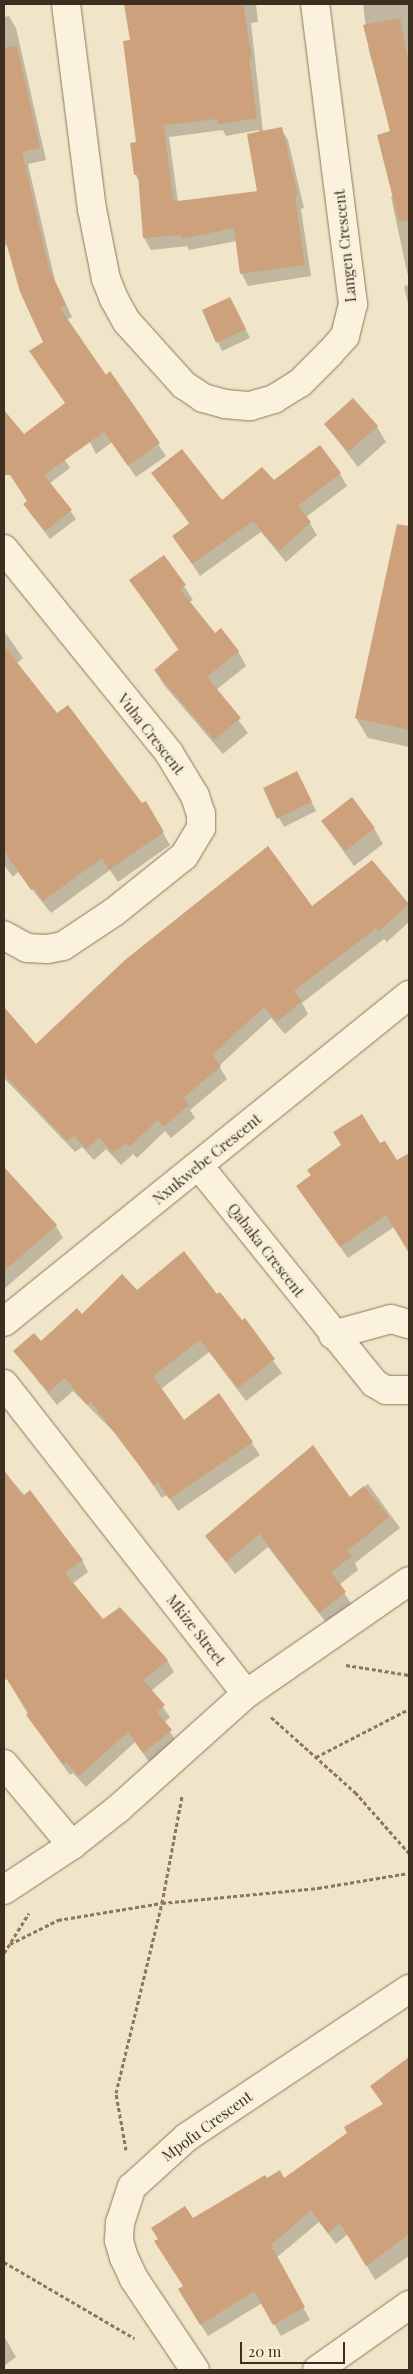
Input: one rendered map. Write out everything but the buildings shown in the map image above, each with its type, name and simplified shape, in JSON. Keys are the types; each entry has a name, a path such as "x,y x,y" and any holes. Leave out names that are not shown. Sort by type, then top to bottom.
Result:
{"street":[{"name":"Langen Crescent","path":"66,4 92,209 106,279 114,298 127,322 184,385 203,398 225,404 250,406 281,395 300,383 344,336 353,304 315,4"},
{"name":"Vuba Crescent","path":"4,549 169,753 195,796 201,814 201,828 195,841 177,862 114,912 63,946 47,949 27,948 4,935"},
{"name":"Nxukwebe Crescent","path":"4,1322 409,995"},
{"name":"Qabaka Crescent","path":"199,1166 333,1335 374,1383 386,1390 409,1390"},
{"path":"333,1335 391,1319 409,1324"},
{"name":"Mkize Street","path":"4,1384 246,1694"},
{"path":"4,1890 72,1845 184,1750 246,1694 409,1581"},
{"path":"4,1764 72,1845"},
{"name":"Mpofu Crescent","path":"195,2370 134,2279 124,2258 119,2240 120,2223 132,2187 187,2137 409,1989"},
{"path":"317,2370 409,2304"}],"path":[{"path":"291,1663 365,1666 409,1675"},
{"path":"246,1694 355,1792 409,1853"},
{"path":"316,1757 409,1709"},
{"path":"132,2187 116,2094 162,1903 183,1788 184,1750"},
{"path":"10,1944 58,1920 162,1903 318,1888 409,1873"},
{"path":"4,2262 136,2339"}]}
